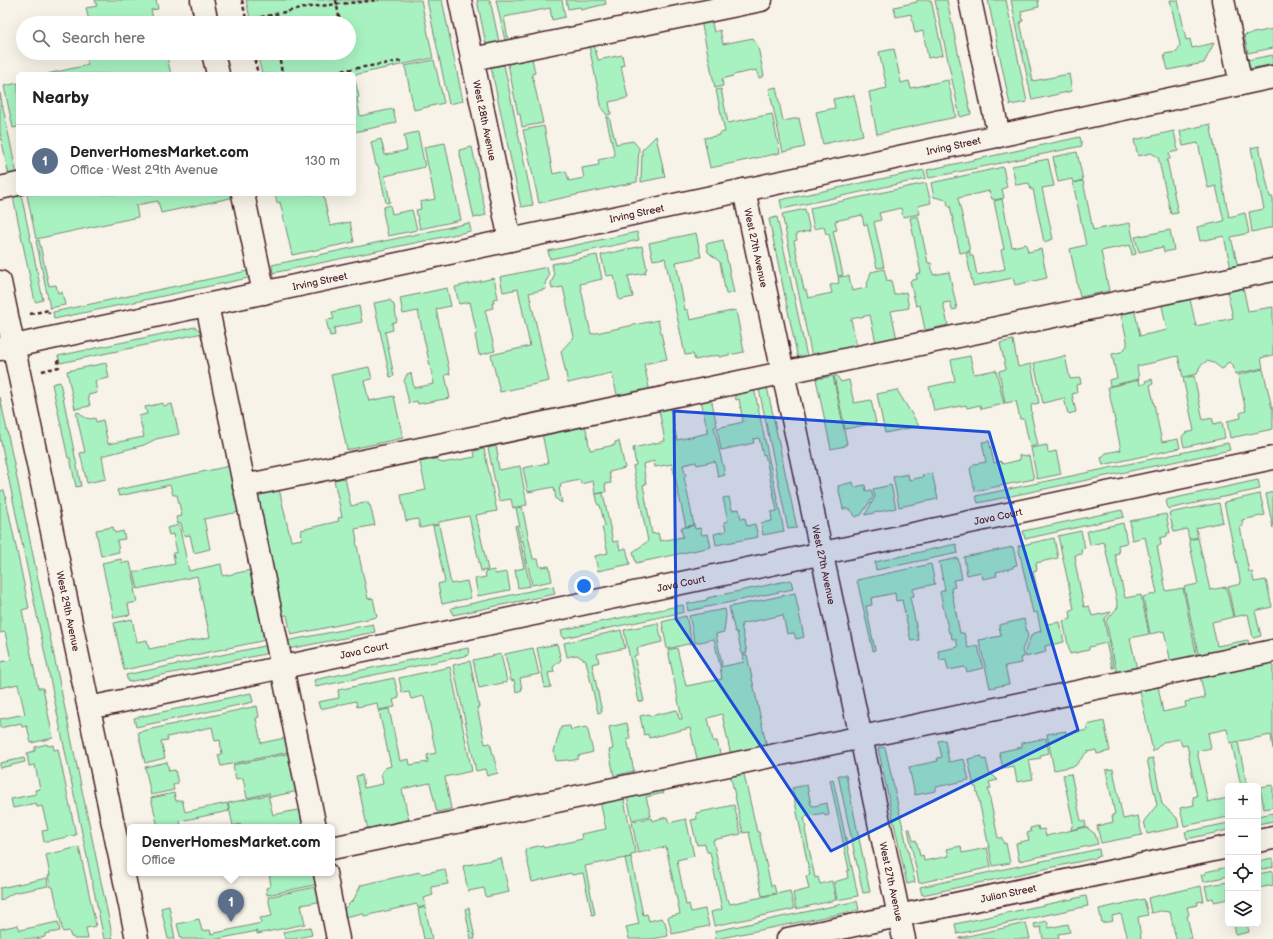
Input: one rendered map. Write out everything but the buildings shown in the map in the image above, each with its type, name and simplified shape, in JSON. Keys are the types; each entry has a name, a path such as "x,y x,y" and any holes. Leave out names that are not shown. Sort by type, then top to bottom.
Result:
{"street":[{"path":"202,0 205,16"},
{"name":"West 28th Avenue","path":"460,0 510,240"},
{"path":"472,59 761,0"},
{"path":"970,0 999,136"},
{"path":"1223,0 1241,84"},
{"path":"215,60 218,72"},
{"name":"Irving Street","path":"7,348 1273,77"},
{"path":"0,188 16,184"},
{"name":"West 27th Avenue","path":"744,190 904,939"},
{"path":"243,196 264,293"},
{"path":"244,486 1273,270"},
{"name":"West 29th Avenue","path":"0,282 7,348 89,708 138,939"},
{"path":"207,305 314,824"},
{"name":"Java Court","path":"89,708 1273,458"},
{"path":"335,847 1273,651"},
{"path":"1261,840 1273,838"},
{"name":"Julian Street","path":"788,939 1225,848"},
{"path":"326,876 338,939"}],"path":[{"path":"242,0 246,16"},
{"path":"336,0 339,16"},
{"path":"266,16 309,7 379,0"},
{"path":"255,60 258,72"},
{"path":"281,60 282,72"},
{"path":"333,72 401,61"}],"highlighted area":[{"path":"674,411 989,432 1078,730 831,851 676,619"}],"green space":[{"path":"95,0 156,0 158,9 151,10 152,16 88,16 86,8 97,6"},
{"path":"246,0 421,0 433,58 356,75 356,72 262,72 259,60 356,60 356,16 249,16"},
{"path":"427,0 442,0 463,101 449,104"},
{"path":"477,0 490,0 500,46 487,49"},
{"path":"496,0 562,0 565,17 552,20 550,8 504,17 509,44 506,45"},
{"path":"566,0 605,0 606,4 581,10 580,7 568,9"},
{"path":"917,0 931,0 943,55 928,58 923,31 915,33 911,14 896,17 894,7 917,2"},
{"path":"935,0 947,0 971,114 960,117"},
{"path":"988,0 1006,0 1027,102 1010,105"},
{"path":"1011,0 1038,0 1039,7 1021,11 1023,21 1020,22 1033,81 1069,74 1072,91 1032,100"},
{"path":"1170,0 1178,0 1186,40 1190,39 1192,48 1214,43 1204,63 1168,70 1164,54 1177,52 1180,45"},
{"path":"711,19 714,32 720,30 723,44 753,38 758,47 764,76 759,78 756,70 733,75 722,79 723,86 715,88 701,21"},
{"path":"1273,29 1273,48 1248,53 1244,35"},
{"path":"594,45 598,60 622,55 624,65 621,66 628,98 609,102 611,114 607,115 602,109 589,46"},
{"path":"894,49 901,83 909,81 911,88 948,80 956,117 877,134 869,92 887,88 879,52"},
{"path":"1273,55 1273,64 1249,69 1247,60"},
{"path":"532,58 535,73 532,74 543,123 522,127 508,64"},
{"path":"87,60 168,60 170,72 56,72 88,65"},
{"path":"434,60 444,103 414,110 405,66"},
{"path":"504,65 533,205 521,207 491,67"},
{"path":"16,83 16,127 13,128 4,86"},
{"path":"356,84 359,97 357,98 360,116 393,109 396,123 356,132"},
{"path":"776,87 783,121 799,118 805,147 783,152 769,89"},
{"path":"721,89 728,123 772,114 780,153 710,168 704,138 720,135 720,133 725,132 716,90"},
{"path":"0,93 16,170 16,180 10,181 0,132"},
{"path":"854,95 863,135 823,144 816,112 835,108 833,99"},
{"path":"606,117 609,117 616,144 633,141 639,148 637,182 539,203 523,130 544,126 553,174 566,171 569,181 584,178 582,168 599,165 598,160 615,156"},
{"path":"1210,124 1229,217 1245,213 1249,233 1231,237 1238,267 1231,269 1224,236 1200,241 1197,227 1224,221 1216,186 1208,188 1198,143 1183,146 1180,131"},
{"path":"1174,131 1178,151 1169,153 1170,159 1167,160 1178,213 1171,214 1158,157 1151,153 1138,156 1134,140"},
{"path":"418,132 425,167 385,176 390,202 386,203 378,165 376,165 371,142 381,139 385,155 407,150 404,135"},
{"path":"656,136 665,177 641,182 642,150"},
{"path":"1080,137 1082,146 929,178 927,170"},
{"path":"445,143 461,220 420,229 416,210 421,209 420,202 435,199 424,147"},
{"path":"1259,146 1270,197 1273,197 1273,227 1252,232 1249,212 1264,209 1251,148"},
{"path":"472,147 486,215 474,218 459,150"},
{"path":"1077,152 1083,180 1073,183 1072,179 1058,182 1053,157"},
{"path":"1048,159 1054,186 1042,188 1053,239 1044,242 1033,189 1031,190 1029,183 1016,185 1012,166"},
{"path":"1003,167 1007,187 1002,189 1004,198 994,200 992,199 989,191 958,198 970,251 960,253 950,206 948,206 947,200 934,197 931,183"},
{"path":"924,170 926,178 782,209 780,200"},
{"path":"1083,181 1093,230 1130,223 1136,254 1132,255 1130,245 1101,251 1109,291 1080,297 1070,249 1086,245 1073,183"},
{"path":"926,183 931,203 918,206 920,214 903,217 901,208 879,213 881,220 874,222 884,267 877,268 867,224 864,225 862,215 835,221 837,230 833,231 843,275 838,276 829,234 826,234 824,227 814,229 810,208"},
{"path":"12,192 16,193 16,196 21,196 43,300 35,302"},
{"path":"27,196 235,197 161,213 158,201 136,205 138,217 36,239"},
{"path":"275,196 323,196 330,226 350,222 354,242 292,255 280,202 277,203"},
{"path":"1002,199 1012,247 1026,244 1028,252 1041,249 1047,278 1015,285 1013,278 973,286 966,252 970,252 970,256 973,256 977,275 1005,269 1001,250 1004,249 994,201"},
{"path":"390,205 392,214 412,210 417,230 388,236 383,212 384,207"},
{"path":"805,209 810,231 796,234 797,240 794,241 804,290 806,290 808,298 832,293 830,285 839,283 838,277 849,276 852,291 866,288 871,272 884,269 887,281 891,280 894,295 906,292 909,308 891,311 897,339 876,343 870,315 851,319 857,347 812,357 782,214"},
{"path":"918,216 928,263 931,263 933,275 949,272 957,309 952,310 950,302 943,303 948,325 925,330 920,305 916,306 910,281 917,279 916,274 921,273 910,218"},
{"path":"777,217 807,357 798,359 769,219"},
{"path":"469,223 471,231 273,273 272,265"},
{"path":"1170,230 1174,250 1164,252 1163,247 1139,252 1135,237"},
{"path":"637,232 639,240 550,259 548,251"},
{"path":"696,233 701,257 676,262 685,310 688,310 690,320 736,310 744,352 719,357 718,355 695,360 693,354 685,355 665,258 653,260 649,243"},
{"path":"39,240 49,286 56,285 58,293 62,292 65,305 50,308 36,241"},
{"path":"723,240 734,293 726,294 720,262 708,252 706,244"},
{"path":"642,246 647,269 645,270 646,273 628,276 633,297 619,300 614,275 606,276 601,255"},
{"path":"597,255 602,279 580,284 591,334 658,320 667,359 644,364 650,392 618,399 612,373 568,383 561,351 574,337 563,287 552,289 551,283 554,276 552,264"},
{"path":"547,267 549,276 545,283 546,289 529,293 549,381 500,392 491,355 530,346 518,289 503,292 500,277"},
{"path":"252,270 253,277 54,319 53,312"},
{"path":"494,278 498,298 493,299 493,308 485,310 495,351 479,355 475,335 477,334 470,302 459,304 455,287"},
{"path":"1243,287 1248,311 1273,307 1273,355 1261,358 1263,368 1235,374 1233,365 1230,362 1227,363 1222,369 1214,363 1207,361 1200,366 1197,374 1183,377 1178,356 1137,366 1139,379 1110,386 1109,380 1117,378 1112,354 1121,352 1127,346 1120,311 1134,308 1140,336 1167,330 1161,301 1189,295 1196,326 1233,318 1227,290"},
{"path":"447,288 451,306 436,309 450,374 445,375 450,398 418,404 417,401 409,403 404,381 407,374 411,373 414,388 434,384 418,311 403,314 400,298"},
{"path":"390,300 394,305 397,321 392,323 393,330 385,332 394,376 390,377 374,303"},
{"path":"359,306 362,322 334,328 335,335 330,336 326,320 334,319 332,312"},
{"path":"195,327 203,333 60,363 58,356"},
{"path":"1013,340 1018,367 1031,364 1039,403 1031,405 1031,414 1038,445 1030,447 1024,419 1020,419 1016,401 1005,403 999,371 1006,369 1000,343"},
{"path":"970,356 974,374 996,370 1004,404 981,409 980,405 967,408 966,405 934,411 929,387 955,381 951,360"},
{"path":"1065,356 1070,379 1080,378 1081,384 1076,385 1077,393 1072,394 1076,412 1068,414 1064,398 1043,403 1034,363"},
{"path":"106,363 109,378 95,381 97,393 88,395 90,406 75,409 67,371"},
{"path":"369,367 372,379 364,381 369,401 394,396 403,438 347,450 331,375"},
{"path":"1263,369 1273,408 1273,429 1230,438 1227,421 1241,418 1240,413 1246,411 1238,375"},
{"path":"836,375 841,382 849,380 854,403 871,400 876,423 845,429 834,376"},
{"path":"833,376 847,444 845,444 845,446 831,449 816,379"},
{"path":"1194,376 1203,420 1212,418 1214,424 1222,422 1225,438 1184,447 1182,437 1185,433 1194,431 1183,378"},
{"path":"1152,379 1153,384 1150,385 1162,442 1178,439 1180,448 1103,465 1101,458 1106,453 1121,450 1108,387 1139,380 1140,385 1146,383 1145,381"},
{"path":"60,382 81,486 76,487 70,458 68,458 52,384"},
{"path":"767,387 797,528 788,529 759,389"},
{"path":"754,388 784,531 763,535 761,523 772,521 771,512 777,511 765,454 763,455 759,438 753,439 754,443 721,450 717,428 743,422 739,399 736,400 734,392"},
{"path":"897,390 919,426 885,433 877,394"},
{"path":"0,397 113,939 104,939 0,437"},
{"path":"711,398 717,426 714,427 725,475 718,477 715,461 697,465 696,462 683,465 686,476 684,477 695,529 700,528 702,535 708,534 711,547 636,563 633,552 648,541 633,466 636,465 633,448 665,441 659,410 670,407 677,440 708,433 701,400","holes":["654,461 655,467 672,464 686,527 681,528 683,537 660,541 658,533 652,534 643,485 646,484 643,464"]},
{"path":"163,403 163,406 172,404 179,434 156,439 144,445 102,456 106,479 87,483 80,453 85,452 76,413 79,412 88,419 95,418 96,422 103,420 108,444 144,437 139,416 147,414 145,407"},
{"path":"585,424 590,450 615,445 615,442 619,441 625,468 609,472 611,483 605,484 606,492 595,494 593,481 581,484 580,480 560,484 561,487 559,488 562,503 556,499 554,487 528,492 523,468 548,463 542,433"},
{"path":"989,441 994,463 1000,461 1003,464 1020,460 1019,455 1029,456 1034,479 975,491 970,469 974,464 986,462 982,442"},
{"path":"1228,443 1230,450 978,503 976,496"},
{"path":"1047,445 1048,453 1056,451 1061,474 1037,479 1031,448"},
{"path":"496,446 499,470 520,466 527,505 513,508 511,499 499,501 488,448"},
{"path":"484,449 497,511 476,515 488,570 481,571 469,516 439,522 439,524 420,528 418,519 406,521 401,495 426,490 420,462 435,459 442,463 475,457 474,451"},
{"path":"230,466 239,512 204,519 210,549 194,553 190,535 184,536 181,523 178,524 176,517 182,516 177,495 173,495 170,485 119,496 117,490"},
{"path":"932,473 938,499 899,507 893,477 908,474 909,480 923,477 922,475"},
{"path":"345,478 351,506 368,502 375,525 355,529 356,541 368,599 373,598 377,617 291,635 287,615 280,616 255,494 279,489 291,541 302,539 301,530 339,521 338,518 342,517 334,480"},
{"path":"1258,480 1260,489 1168,509 1166,500"},
{"path":"853,482 854,487 865,485 866,491 871,490 873,497 861,515 855,517 850,510 843,509 838,486"},
{"path":"891,485 896,508 865,515 875,497 873,489"},
{"path":"4,490 29,608 22,610 38,688 43,688 53,738 31,743 27,726 22,727 21,723 0,728 0,719 25,714 18,684 0,688 0,662 11,660 5,632 0,633 0,491"},
{"path":"1273,492 1273,528 1266,494"},
{"path":"603,493 613,542 618,541 620,550 626,548 630,564 598,571 595,556 608,553 602,527 605,526 596,494"},
{"path":"1260,494 1265,515 1242,520 1243,526 1240,527 1249,572 1252,572 1254,582 1266,580 1272,607 1255,611 1261,636 1253,638 1248,614 1234,617 1228,587 1241,584 1224,502"},
{"path":"729,497 732,510 739,509 741,519 745,518 747,526 755,524 758,537 716,545 714,534 726,531 724,522 728,521 723,498"},
{"path":"1219,503 1223,522 1196,528 1198,537 1189,539 1187,529 1174,532 1169,513"},
{"path":"522,507 533,559 538,559 540,567 549,566 552,581 532,585 516,508"},
{"path":"1122,510 1124,517 1025,539 1023,531"},
{"path":"1166,514 1170,533 1167,533 1167,536 1160,538 1161,545 1157,546 1166,591 1183,588 1197,658 1171,663 1164,631 1150,634 1143,597 1157,593 1145,537 1132,540 1130,528 1130,521"},
{"path":"1123,523 1127,543 1118,545 1119,553 1115,554 1125,598 1141,595 1149,634 1130,638 1137,669 1117,674 1106,621 1118,607 1104,542 1090,545 1087,531"},
{"path":"179,525 189,571 221,564 223,576 251,570 266,640 124,670 114,623 132,619 137,642 147,640 149,649 210,637 197,576 138,589 134,572 175,564 173,553 177,552 173,534 169,535 167,528"},
{"path":"439,525 451,584 467,581 471,598 442,604 438,584 445,582 433,526"},
{"path":"517,525 530,586 518,588 515,570 524,568 515,526"},
{"path":"113,527 115,533 123,531 125,539 117,540 119,552 101,556 96,530"},
{"path":"1081,531 1085,548 1081,549 1082,554 1075,555 1075,562 1084,607 1089,606 1092,616 1111,612 1104,620 1114,668 1112,668 1106,643 1089,647 1089,650 1070,654 1063,621 1071,619 1070,610 1074,609 1058,536"},
{"path":"1054,538 1058,558 1036,563 1037,570 1033,571 1043,615 1045,615 1047,624 1060,622 1064,642 1045,646 1046,652 1026,657 1025,651 1032,634 1041,631 1037,612 1033,613 1018,546"},
{"path":"1198,538 1210,590 1226,587 1233,617 1212,622 1217,646 1248,640 1249,646 1199,658 1184,587 1198,584 1189,540"},
{"path":"956,544 958,553 876,570 875,562"},
{"path":"1013,547 1017,565 1013,566 1013,568 996,572 997,576 983,579 981,572 967,575 964,557"},
{"path":"958,558 962,579 953,580 955,587 951,588 960,633 964,633 968,648 978,646 983,668 967,672 965,667 948,670 946,659 940,660 938,651 958,647 956,639 952,639 951,633 949,633 940,592 945,590 939,562"},
{"path":"121,559 122,563 130,562 136,588 134,589 137,602 128,604 130,615 114,618 102,563"},
{"path":"931,564 935,584 913,589 914,596 910,597 919,640 911,641 902,600 896,601 895,593 871,598 872,605 866,606 875,650 873,651 857,580"},
{"path":"494,570 495,574 507,572 510,590 478,596 475,579 486,577 485,572"},
{"path":"791,580 793,589 688,611 687,604 707,600 707,598"},
{"path":"553,586 555,594 453,615 451,608"},
{"path":"795,593 804,637 796,639 794,633 787,634 783,615 741,624 747,653 742,654 729,607"},
{"path":"683,605 684,612 563,638 561,630"},
{"path":"725,609 726,616 724,632 716,634 722,665 720,666 714,639 695,643 689,616"},
{"path":"686,616 692,643 667,649 662,622"},
{"path":"1024,619 1028,637 1022,650 1024,657 1021,658 1022,663 1005,666 1009,684 990,688 979,640 1001,636 999,625"},
{"path":"658,623 662,642 637,648 638,654 634,656 644,701 639,702 624,630"},
{"path":"373,624 375,632 288,649 286,641"},
{"path":"621,630 625,648 597,654 599,662 592,664 602,712 598,713 586,661 577,655 567,657 564,643"},
{"path":"557,644 561,660 553,667 554,672 548,673 551,687 545,688 537,648"},
{"path":"269,645 265,654 128,682 126,675"},
{"path":"468,648 469,655 316,687 314,680"},
{"path":"533,648 539,674 520,678 522,690 516,692 514,680 511,681 505,654"},
{"path":"677,648 686,686 722,679 720,667 744,662 743,655 747,655 767,748 731,756 722,714 708,718 713,741 717,741 721,758 698,763 690,728 649,738 648,734 644,735 640,716 649,714 650,716 677,710 679,719 682,719 668,650"},
{"path":"501,654 507,682 479,688 473,660"},
{"path":"1273,656 1273,749 1271,735 1230,743 1227,729 1208,733 1211,748 1197,751 1208,802 1225,799 1225,818 1184,826 1180,808 1194,805 1193,797 1197,796 1187,745 1182,746 1180,739 1163,742 1153,752 1139,687 1158,686 1163,712 1186,707 1185,702 1205,698 1199,672"},
{"path":"470,661 479,707 477,707 485,744 490,743 498,773 487,776 485,769 476,771 453,665"},
{"path":"450,667 472,771 445,777 451,809 437,812 430,783 402,789 409,821 368,830 356,776 362,775 364,788 383,784 381,773 385,768 391,766 379,711 389,709 400,761 409,759 410,765 428,762 427,755 436,753 424,696 411,699 409,692 402,693 399,678"},
{"path":"394,678 399,698 393,700 395,707 378,710 377,703 357,707 356,701 320,709 318,702 339,698 338,690"},
{"path":"251,693 253,702 136,727 134,718"},
{"path":"257,706 259,717 256,718 261,743 290,737 293,751 221,766 218,755 222,754 220,740 215,741 212,727 167,737 168,740 161,741 165,758 145,763 138,732"},
{"path":"1104,721 1110,751 1097,754 1096,750 1087,752 1075,766 1054,770 1047,734 1066,731 1066,734 1088,730 1087,725"},
{"path":"627,723 630,738 627,739 634,771 614,776 609,750 613,749 609,727"},
{"path":"570,726 571,730 587,727 593,752 578,756 578,759 556,761 554,751 561,727"},
{"path":"1046,738 1049,753 1041,755 1041,758 1029,760 1033,779 1017,782 1014,766 1003,768 999,752 1022,747 1022,743"},
{"path":"945,740 949,762 964,759 969,780 936,787 936,791 915,795 909,767 938,761 937,758 942,757 938,741"},
{"path":"1238,742 1247,783 1240,783 1232,744"},
{"path":"47,744 48,746 53,745 54,750 58,749 76,835 44,842 42,831 48,830 42,806 37,807 36,803 13,808 11,799 36,794 35,790 40,789 35,765 29,766 27,753 35,751 35,747"},
{"path":"885,747 915,882 907,884 878,748"},
{"path":"291,753 299,791 270,797 269,793 247,798 243,778 236,779 233,765"},
{"path":"982,756 982,760 986,759 989,772 998,780 989,782 991,788 988,789 998,838 1002,838 1004,844 1006,843 1010,863 993,866 976,787 974,787 968,759"},
{"path":"24,758 25,762 0,768 0,763"},
{"path":"1153,758 1162,804 1177,818 1179,827 1147,834 1144,821 1157,805 1147,759"},
{"path":"167,762 169,771 175,770 178,783 173,785 174,790 151,795 145,767"},
{"path":"1113,769 1123,819 1138,816 1142,835 1101,843 1097,826 1113,822 1112,815 1115,814 1106,770"},
{"path":"743,770 771,886 774,885 776,893 762,896 749,832 743,833 730,773"},
{"path":"1071,774 1081,821 1085,821 1086,826 1071,830 1073,822 1063,775"},
{"path":"838,775 846,775 870,892 863,893"},
{"path":"833,779 858,896 837,900 834,882 848,878 847,871 849,870 830,780"},
{"path":"807,785 811,805 814,806 827,803 829,815 825,816 824,813 804,817 805,829 815,878 818,877 820,884 832,881 836,900 796,909 793,893 809,889 806,876 810,875 792,788"},
{"path":"1273,785 1273,807 1264,809 1261,787"},
{"path":"663,788 664,793 646,797 651,816 632,820 627,796"},
{"path":"174,793 176,801 182,800 185,812 227,803 229,811 180,821 180,824 157,824 151,798"},
{"path":"268,795 273,815 302,809 305,824 233,824 228,803"},
{"path":"623,796 636,854 631,855 631,857 585,866 595,914 592,915 583,873 572,875 571,873 532,882 525,849 543,845 544,848 582,839 581,834 606,829 600,801"},
{"path":"734,805 741,834 713,840 726,899 728,899 730,904 790,891 794,909 714,926 711,912 722,909 710,852 707,852 705,844 697,845 691,820 697,819 696,813"},
{"path":"1273,813 1273,821 1261,823 1261,815"},
{"path":"667,817 669,823 686,819 694,856 677,860 686,905 689,904 691,912 705,909 709,926 672,934 668,917 680,914 666,847 638,853 632,822 651,818 652,821"},
{"path":"1225,824 1225,831 1187,839 1185,832"},
{"path":"1038,826 1039,830 1044,829 1046,836 1086,827 1095,834 1098,844 1019,861 1016,843 1029,840 1027,833 1031,832 1030,828"},
{"path":"908,829 910,829 913,841 916,840 920,856 923,855 924,861 949,856 947,849 961,846 962,853 987,848 991,867 919,883"},
{"path":"79,847 96,926 86,928 88,939 74,939 71,937 69,931 63,932 53,887 51,887 48,876 50,875 46,855"},
{"path":"1099,849 1100,856 1096,858 922,895 920,887"},
{"path":"631,857 643,915 647,914 649,921 661,918 665,922 668,936 652,939 629,939 626,927 639,924 625,858"},
{"path":"501,858 509,892 486,897 484,888 468,891 463,866"},
{"path":"1273,858 1273,867 1261,869 1261,860"},
{"path":"1225,868 1225,877 1203,882 1201,875 1205,874 1205,872"},
{"path":"445,869 448,884 431,887 433,895 424,898 426,906 418,908 417,904 364,916 363,913 344,917 342,911 354,899 361,885 420,872 421,874"},
{"path":"1273,871 1273,885 1261,888 1261,873"},
{"path":"269,876 318,876 319,884 267,895 266,888 271,886"},
{"path":"47,878 48,886 13,893 0,901 0,888"},
{"path":"1225,883 1225,900 1214,902 1213,898 1208,899 1205,886"},
{"path":"320,886 323,902 301,905 305,924 257,934 257,931 218,939 181,939 177,924 199,919 202,931 210,930 211,934 261,923 260,918 272,916 268,897"},
{"path":"1201,886 1204,901 1197,902 1198,905 1187,907 1189,915 1187,916 1192,939 1176,939 1170,912 1161,911 1151,913 1148,898"},
{"path":"1086,896 1088,906 957,934 955,924"},
{"path":"1144,899 1148,915 1138,917 1141,939 1128,939 1121,914 1112,916 1113,921 1102,923 1099,909"},
{"path":"857,901 859,910 716,939 715,931"},
{"path":"169,906 175,939 168,939 161,908"},
{"path":"425,907 432,939 424,939 418,909"},
{"path":"469,908 475,939 471,939 465,909"},
{"path":"1047,921 1049,928 1068,924 1070,932 1058,934 1059,939 1043,939 1041,927 1035,928 1034,924"},
{"path":"58,922 60,931 45,934 45,937 35,939 0,939 0,929 18,925 20,930"},
{"path":"1026,923 1030,939 959,939 959,938"},
{"path":"310,927 312,935 297,939 285,939 283,932"},
{"path":"1235,927 1248,927 1249,932 1236,935"}],"place":[{"name":"DenverHomesMarket.com","path":"231,922"}]}
